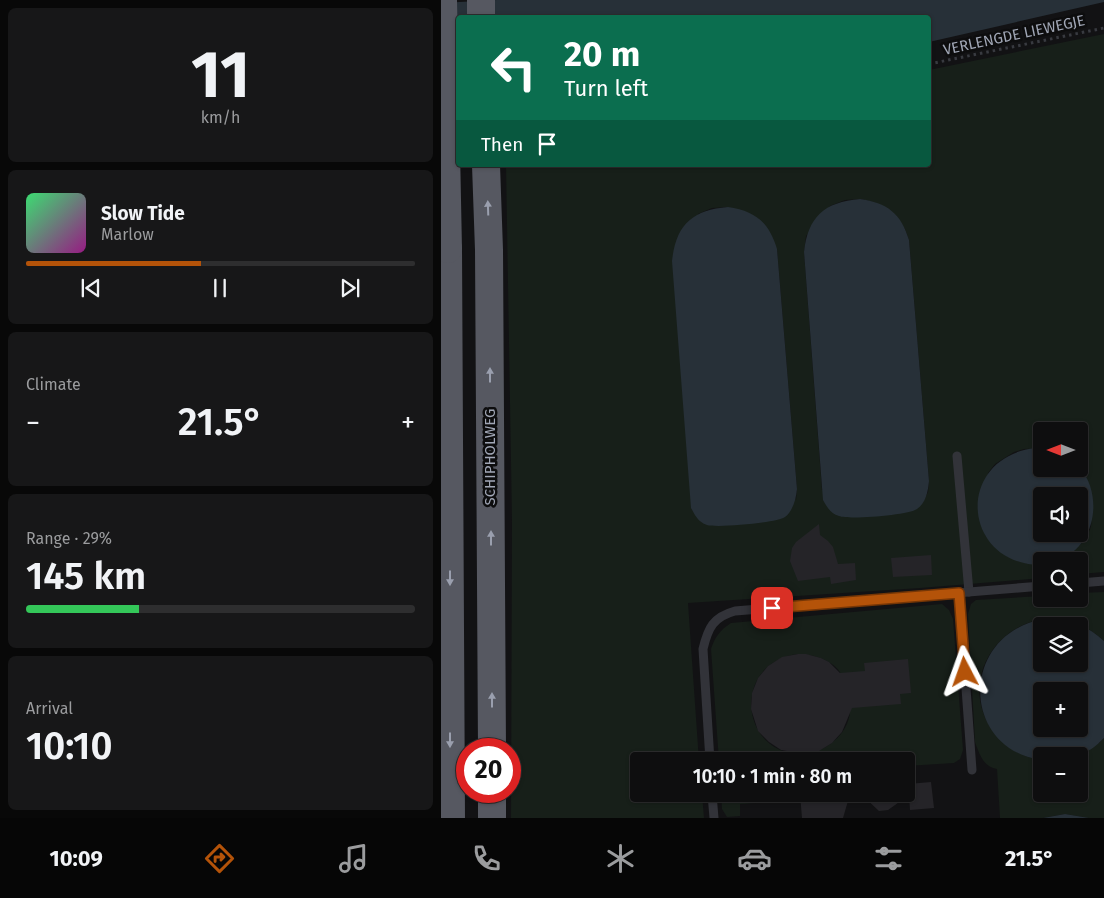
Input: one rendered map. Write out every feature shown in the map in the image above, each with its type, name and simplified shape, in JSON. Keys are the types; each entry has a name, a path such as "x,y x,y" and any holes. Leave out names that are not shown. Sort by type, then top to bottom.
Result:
{"highway":[{"path":"443,0 449,249 451,818"},
{"path":"481,0 481,15"},
{"name":"SCHIPHOLWEG","path":"486,167 489,250 492,738"},
{"path":"492,803 492,818"}],"lane":[{"path":"957,456 969,592"},
{"path":"1088,582 1104,581"},
{"path":"709,752 703,649 707,633 722,615 735,611 1033,587"},
{"path":"959,593 972,770"},
{"path":"713,802 714,818"}],"path":[{"name":"VERLENGDE LIEWEGJE","path":"931,64 1104,28"}],"shaded area":[{"path":"497,0 1104,0 1104,2 931,42 931,15 456,15 456,96 441,3"},
{"path":"1104,34 1104,572 1088,573 1088,552 1072,552 1083,542 1088,542 1088,534 1091,526 1088,487 1086,487 1084,478 1089,478 1089,422 1033,422 1033,448 1014,452 995,464 988,473 985,535 1003,553 1017,561 1033,564 1033,579 688,603 698,752 630,752 630,802 703,802 704,818 511,818 511,803 521,803 521,738 511,738 512,521 506,167 931,167 931,70","holes":["860,199 885,207 897,217 906,231 909,240 929,481 928,492 923,502 822,490 804,252 806,236 830,206 845,200","728,207 777,249 797,489 796,500 698,214 712,208"]},
{"path":"860,199 878,203 892,211 902,223 909,240 929,481 924,500 917,509 891,515 845,517 834,514 823,500 804,252 809,229 820,213 837,204"},
{"path":"728,207 746,211 760,219 770,232 777,249 797,489 794,504 785,517 759,523 713,526 701,522 691,508 672,261 677,238 688,222 705,212"},
{"path":"1033,449 1033,478 1086,478 1092,492 1093,506 1092,520 1088,533 1088,487 1033,487 1033,542 1081,542 1073,552 1033,552 1033,563 1015,560 995,548 983,531 978,510 980,489 991,470 1009,456"},
{"path":"1104,592 1104,641 1088,631 1088,617 1033,617 1033,622 1025,624 1003,638 988,658 980,682 982,709 996,735 1017,752 1033,758 1033,802 1088,802 1088,750 1104,738 1104,818 1089,818 1065,814 1043,818 1000,818 997,769 992,768 985,762 975,742 968,614 971,604 976,600 1033,597 1033,607 1088,607 1088,593"},
{"path":"942,604 949,610 953,619 963,750 960,759 954,763 915,765 915,752 814,752 834,741 845,727 850,711 842,676 838,669 822,659 804,654 776,661 761,674 753,690 751,708 756,726 766,740 782,751 789,752 718,752 711,649 718,634 731,623"},
{"path":"1033,623 1033,672 1088,672 1088,629 1097,635 1104,641 1104,738 1088,750 1088,747 1033,747 1033,757 1015,751 996,736 984,715 980,691 984,668 996,646 1015,629"},
{"path":"722,802 770,802 740,804 740,816 727,817 722,809"},
{"path":"1065,814 1089,818 1043,818"}],"building":[{"path":"819,524 820,535 833,547 838,564 855,563 856,580 831,584 830,577 798,581 790,561 792,548 796,542"},
{"path":"931,555 932,575 893,577 891,558"},
{"path":"806,654 821,658 829,662 840,673 865,671 864,663 908,659 911,693 900,694 901,704 852,708 842,732 832,743 819,751 792,752 781,750 758,731 751,709 752,693 758,678 768,666 782,657"},
{"path":"931,782 934,808 910,810 909,802 915,802 915,783"},
{"path":"801,802 848,802 843,818 802,818"},
{"path":"869,802 899,802 888,810 879,811"}],"route":[{"path":"772,608 959,593 965,672"}]}
